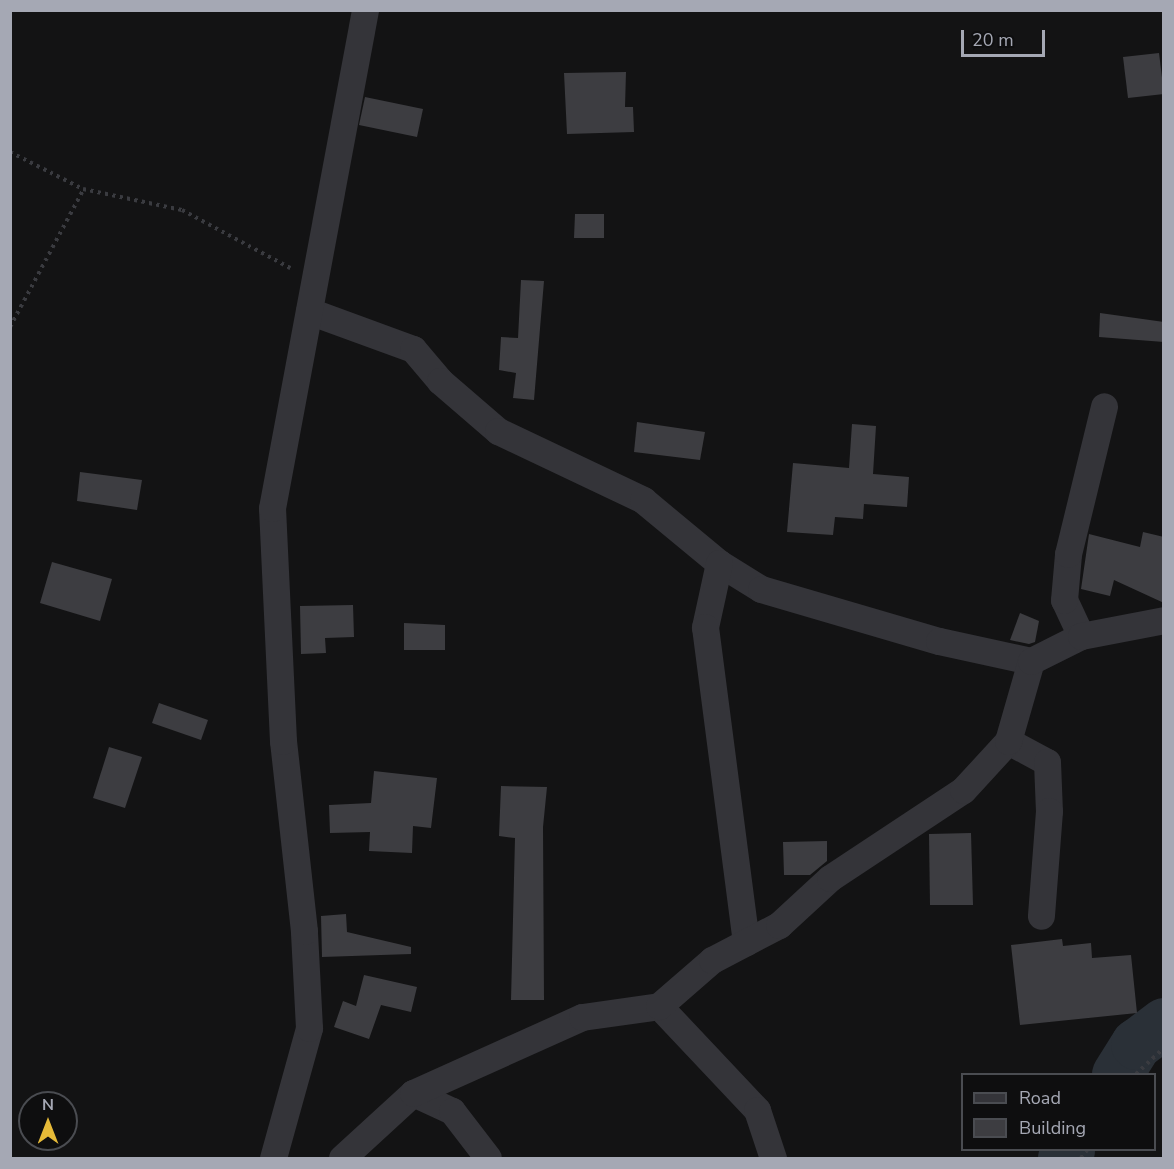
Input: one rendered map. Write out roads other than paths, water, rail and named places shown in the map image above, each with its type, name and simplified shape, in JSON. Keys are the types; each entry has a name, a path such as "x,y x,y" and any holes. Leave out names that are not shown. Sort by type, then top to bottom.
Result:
{"street":[{"path":"273,1158 309,1028 304,931 283,741 272,508 365,10"},
{"path":"309,311 413,349 440,381 498,431 643,500 719,563 761,589 939,641 1031,661 1081,636 1164,620"},
{"path":"1081,636 1064,600 1068,554 1104,406"},
{"path":"719,563 705,627 746,942"},
{"path":"342,1158 413,1093 582,1017 659,1006 712,960 779,926 830,878 963,789 1008,741 1031,661"},
{"path":"1008,741 1047,762 1049,811 1041,916"},
{"path":"659,1006 757,1110 773,1158"},
{"path":"413,1093 452,1111 488,1158"}],"waterway":[{"path":"1118,1073 1136,1044 1164,1023"},
{"path":"1063,1158 1068,1151"}]}
